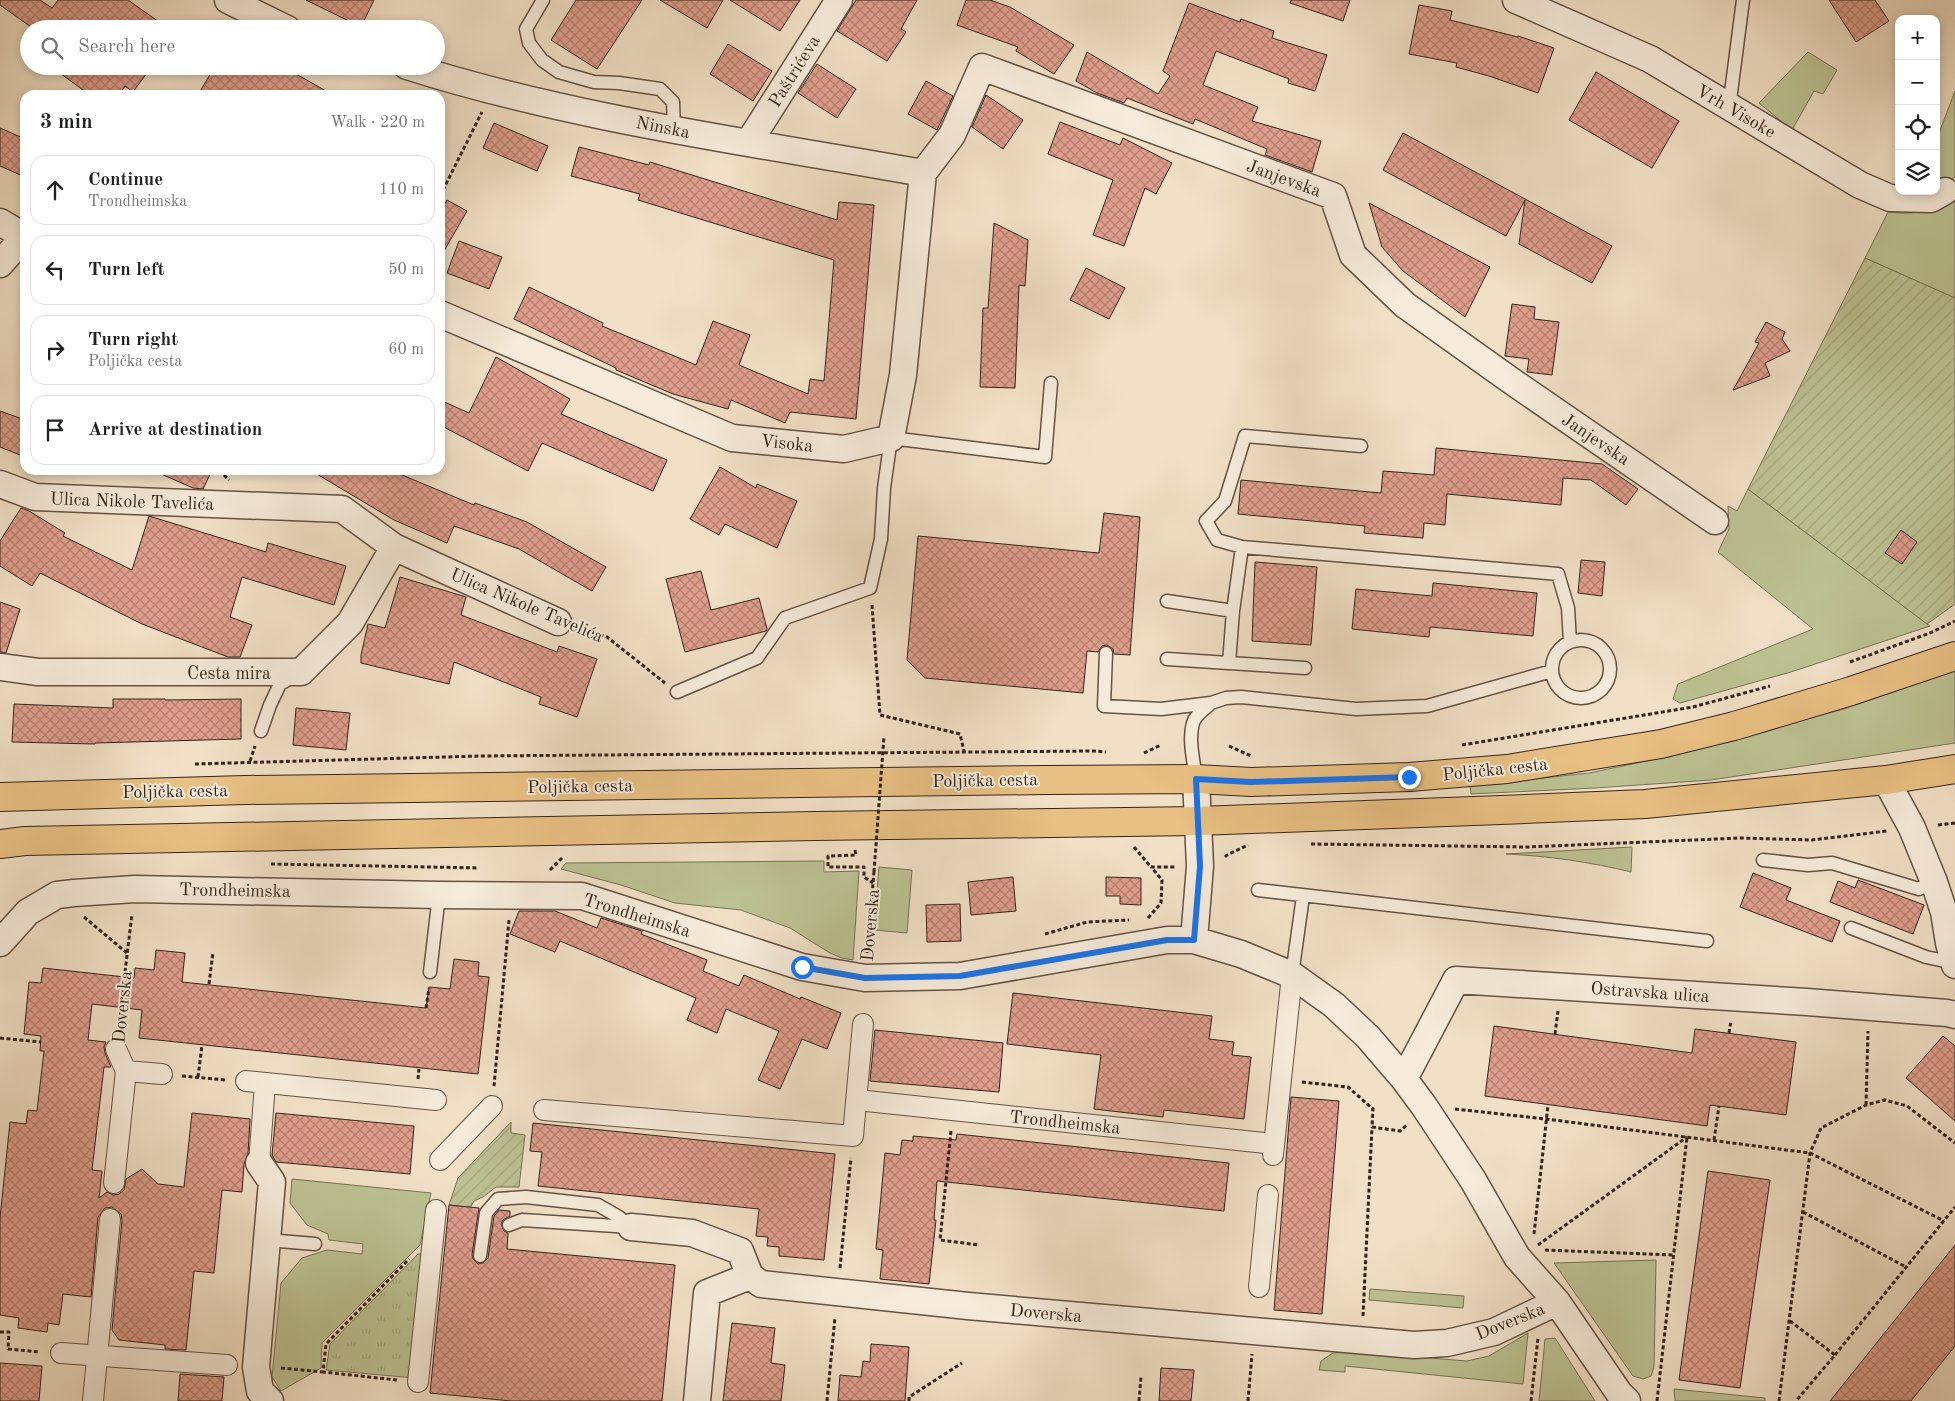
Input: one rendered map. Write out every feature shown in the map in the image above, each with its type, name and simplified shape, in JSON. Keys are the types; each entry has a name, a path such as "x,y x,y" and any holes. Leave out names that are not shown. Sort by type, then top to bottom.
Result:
{"main road":[{"name":"Poljička cesta","path":"0,797 245,790 1196,779 1251,782 1409,777 1507,769 1661,744 1734,726 1851,691 1955,656"},
{"path":"0,844 25,841 233,837 1198,821 1645,804 1886,780 1955,769"}],"street":[{"path":"228,0 269,20"},
{"name":"Paštrićeva","path":"749,142 839,0"},
{"name":"Vrh Visoke","path":"1516,0 1650,59 1860,185 1890,198 1931,198 1950,187"},
{"name":"Janjevska","path":"922,173 952,135 982,67 1333,196 1353,255 1405,305 1521,388 1715,521"},
{"name":"Ninska","path":"438,75 492,91 674,130 922,173"},
{"path":"891,438 903,375 922,173"},
{"path":"0,222 20,234"},
{"path":"0,264 20,242"},
{"name":"Visoka","path":"445,316 732,438 844,449 891,438"},
{"name":"Ulica Nikole Tavelića","path":"0,484 35,497 342,509 394,547 558,622"},
{"path":"301,672 350,623 394,547"},
{"name":"Cesta mira","path":"0,667 38,672 301,672"},
{"path":"1196,779 1200,866 1194,940 1241,954 1292,975 1334,1005 1368,1037 1424,1106 1473,1180 1517,1256 1557,1302 1619,1393 1627,1401"},
{"path":"1886,780 1912,828 1934,882 1944,912 1954,964"},
{"name":"Trondheimska","path":"0,943 28,912 57,895 135,889 582,896 802,967 865,978 960,976 1167,940 1194,940"},
{"path":"1281,1080 1292,975"},
{"name":"Ostravska ulica","path":"1404,1079 1456,980 1868,1006 1955,1015"},
{"path":"544,1110 854,1136 863,1024"},
{"name":"Doverska","path":"116,1049 126,1071"},
{"path":"114,1182 126,1071 162,1074"},
{"name":"Trondheimska","path":"857,1100 1273,1149 1281,1080"},
{"path":"270,1401 260,1391 256,1367 272,1182 259,1163 256,1083 436,1100"},
{"path":"440,1160 492,1106"},
{"path":"1259,1287 1268,1195"},
{"path":"418,1382 436,1210"},
{"path":"94,1401 110,1219"},
{"path":"631,1227 692,1233 740,1251 750,1276 707,1293 697,1401"},
{"name":"Doverska","path":"750,1276 761,1284 838,1293 1414,1345 1447,1343 1494,1332 1557,1302"},
{"path":"61,1353 227,1365"}],"lane":[{"path":"543,0 526,29 530,42 542,60 559,72 594,82 619,83 660,89 673,102 674,130"},
{"path":"1729,108 1743,0"},
{"path":"677,692 757,658 785,618 870,588 881,539 884,488 891,438 1045,457 1051,383"},
{"path":"1360,446 1245,436 1224,501 1206,521 1217,540 1242,547 1558,574 1568,608 1570,642"},
{"path":"1229,663 1233,611 1242,547"},
{"path":"1167,601 1233,611"},
{"path":"1580,640 1599,646 1606,654 1609,663 1606,683 1600,691 1592,696 1582,698 1573,697 1558,687 1552,671 1556,654 1561,647 1570,642 1580,640"},
{"path":"1106,653 1104,706 1161,709 1212,703 1226,698 1241,697 1356,709 1426,706 1552,671"},
{"path":"1167,659 1305,668"},
{"path":"261,731 280,684 301,672"},
{"path":"1196,779 1192,745 1193,723 1199,713 1212,703"},
{"path":"1763,860 1808,865 1832,862 1919,889 1934,882"},
{"path":"1258,890 1707,941"},
{"path":"430,972 439,895"},
{"path":"1292,975 1303,896"},
{"path":"1852,928 1926,957 1954,964"},
{"path":"480,1256 486,1213 498,1199 526,1197 598,1204 631,1227"},
{"path":"509,1224 522,1220 631,1227"},
{"path":"267,1240 315,1244"}],"path":[{"path":"445,186 492,91"},
{"path":"870,588 880,715 960,734 964,751"},
{"path":"1848,663 1930,634 1955,621"},
{"name":"Ulica Nikole Tavelića","path":"558,622 607,637 677,692"},
{"path":"1458,746 1693,707 1775,685"},
{"name":"Doverska","path":"865,978 874,884 884,736"},
{"path":"1138,756 1161,744"},
{"path":"1229,746 1252,756 1251,764"},
{"path":"190,764 471,756 1094,750 1111,753"},
{"path":"1302,844 1506,845 1740,838 1812,840 1955,823"},
{"path":"1151,868 1220,865 1227,855 1248,846 1256,845"},
{"path":"1134,847 1162,880 1161,903 1147,918"},
{"path":"875,848 885,848"},
{"path":"846,849 855,849"},
{"path":"542,870 552,870 563,857 572,856"},
{"path":"856,856 828,856 828,867 864,867 864,877 874,884"},
{"path":"267,864 483,868"},
{"name":"Doverska","path":"116,1049 135,889"},
{"path":"492,1106 511,896"},
{"path":"1040,936 1087,922 1137,919"},
{"path":"209,984 213,952"},
{"path":"1866,1105 1868,1006"},
{"path":"0,1038 41,1042"},
{"path":"202,1045 198,1077 256,1083"},
{"path":"1281,1080 1348,1087 1373,1109 1362,1340"},
{"path":"1779,1401 1810,1153 1821,1128 1866,1105 1885,1100 1907,1106 1955,1143"},
{"path":"1532,1249 1548,1105"},
{"path":"1372,1127 1400,1130 1408,1124 1410,1117 1424,1106 1546,1119 1810,1153 1944,1221"},
{"path":"1714,1140 1719,1106"},
{"path":"827,1401 854,1136"},
{"path":"1532,1249 1687,1137"},
{"path":"1657,1401 1687,1137"},
{"path":"949,1151 940,1240 980,1245"},
{"path":"1796,1401 1955,1207"},
{"path":"1803,1212 1906,1267"},
{"path":"1532,1249 1674,1255"},
{"path":"323,1372 326,1344 418,1250 431,1252"},
{"path":"1790,1320 1835,1355"},
{"path":"0,1332 9,1332 8,1350 61,1353"},
{"path":"1248,1401 1254,1332"},
{"path":"1531,1401 1537,1346"},
{"path":"909,1401 909,1397 962,1362"},
{"path":"290,1369 418,1382"},
{"path":"1139,1401 1141,1377"}],"green space":[{"path":"1808,52 1837,70 1823,94 1814,91 1792,130 1759,103"},
{"path":"1955,91 1955,177 1940,185 1940,150 1940,130"},
{"path":"1955,195 1955,298 1865,258 1888,212 1908,213 1924,211"},
{"path":"1865,258 1955,298 1955,604 1927,624 1748,489"},
{"path":"1748,489 1930,626 1791,672 1680,703 1673,699 1678,684 1813,629 1718,552 1729,529 1728,506 1737,511"},
{"path":"1955,670 1955,743 1711,780 1471,794 1470,786 1589,773 1675,755 1844,709"},
{"path":"1632,847 1631,872 1569,860 1506,854"},
{"path":"824,861 824,872 859,871 853,960 830,953 790,928 741,910 675,903 621,885 561,869 566,863"},
{"path":"879,867 912,870 907,933 874,930"},
{"path":"511,1122 511,1133 525,1135 519,1187 496,1187 474,1201 470,1208 449,1205 458,1178"},
{"path":"292,1179 431,1193 420,1245 322,1343 321,1368 281,1391 272,1377 281,1283 302,1258 327,1250 362,1254 363,1244 329,1240 328,1234 307,1225 290,1203"},
{"path":"418,1254 427,1254 415,1378 326,1370 330,1344"},
{"path":"1656,1260 1654,1367 1651,1376 1643,1379 1633,1376 1554,1263"},
{"path":"1370,1289 1464,1296 1463,1308 1369,1300"},
{"path":"1528,1333 1523,1384 1345,1366 1345,1372 1319,1370 1321,1361 1333,1353 1354,1352 1467,1361 1489,1356"},
{"path":"1555,1338 1595,1401 1539,1401 1545,1339"},
{"path":"1674,1389 1765,1398 1765,1401 1675,1401"}],"building":[{"path":"0,0 40,0 52,8 58,0 128,0 156,20 21,20 0,5"},
{"path":"306,0 374,0 364,20 347,20"},
{"path":"576,0 642,0 597,69 551,40"},
{"path":"660,0 723,0 707,28"},
{"path":"730,0 800,0 780,31"},
{"path":"856,0 917,0 901,29 906,32 887,61 837,31"},
{"path":"966,0 990,0 1010,7 1074,45 1054,74 1016,51 1018,47 957,25"},
{"path":"1291,0 1350,0 1343,21 1290,3"},
{"path":"1829,0 1875,0 1889,21 1856,42"},
{"path":"1189,3 1240,22 1241,19 1274,31 1272,38 1327,55 1315,91 1288,83 1289,79 1216,51 1203,85 1258,107 1252,121 1321,141 1312,172 1265,155 1267,149 1195,119 1193,124 1127,98 1124,103 1097,93 1076,81 1087,52 1158,94 1170,76 1163,71"},
{"path":"1419,5 1452,11 1450,20 1518,36 1554,48 1538,93 1456,67 1457,63 1409,54"},
{"path":"728,44 772,71 753,101 710,74"},
{"path":"817,64 856,89 837,118 798,93"},
{"path":"1596,72 1679,121 1652,168 1569,120"},
{"path":"62,75 145,75 134,90 130,90 125,86 122,90 83,90"},
{"path":"210,75 298,75 324,90 201,90"},
{"path":"926,81 953,96 937,130 908,114"},
{"path":"986,95 1023,120 1003,149 972,127"},
{"path":"1060,122 1120,145 1123,138 1172,163 1156,194 1145,188 1124,246 1093,235 1113,180 1048,154"},
{"path":"494,123 548,146 537,171 483,148"},
{"path":"0,128 20,137 20,175 0,166"},
{"path":"1403,133 1612,246 1592,283 1519,244 1525,200 1506,236 1383,170"},
{"path":"579,147 649,165 650,162 837,220 839,202 874,205 856,419 790,412 785,423 731,400 728,409 673,394 616,370 616,368 514,319 529,287 603,323 602,326 696,365 713,321 750,335 739,365 808,394 810,379 824,381 834,260 638,200 640,194 571,176"},
{"path":"447,200 467,211 445,249 445,203"},
{"path":"1369,203 1490,267 1465,317 1403,271 1382,247"},
{"path":"994,223 1028,240 1025,286 1019,285 1015,388 980,387 983,308 988,308"},
{"path":"459,241 502,257 489,289 447,273"},
{"path":"1086,268 1125,288 1109,319 1070,300"},
{"path":"1512,304 1535,307 1534,319 1559,322 1552,375 1527,372 1529,359 1505,356"},
{"path":"1766,322 1785,332 1782,339 1790,351 1765,363 1770,376 1733,390 1759,343 1755,342"},
{"path":"496,357 570,399 561,414 667,460 653,491 542,443 528,471 445,428 445,402 469,413"},
{"path":"0,411 20,418 20,455 0,447"},
{"path":"1436,448 1602,464 1638,489 1626,505 1591,480 1563,478 1561,505 1447,494 1445,525 1424,523 1423,538 1364,533 1365,526 1238,514 1241,480 1381,493 1383,471 1434,475"},
{"path":"720,467 756,488 757,484 797,501 777,548 725,524 719,535 690,519"},
{"path":"163,475 210,475 203,489 193,488"},
{"path":"318,475 402,475 474,505 475,503 527,522 606,567 592,591 519,549 454,526 447,543 394,520"},
{"path":"21,508 65,533 63,536 132,570 149,516 266,552 268,543 346,566 334,605 242,577 230,617 252,625 240,657 228,657 142,624 40,573 32,586 0,566 0,541"},
{"path":"1104,513 1140,517 1130,655 1114,654 1113,649 1107,645 1102,646 1098,652 1087,651 1083,693 925,678 907,660 918,536 1099,553"},
{"path":"1901,530 1917,542 1902,564 1885,553"},
{"path":"1581,560 1605,562 1602,596 1578,593"},
{"path":"1255,562 1317,567 1311,645 1252,641"},
{"path":"701,571 711,610 759,598 766,631 685,652 666,579"},
{"path":"400,577 466,597 461,615 557,652 559,646 597,659 577,717 539,704 541,697 454,662 449,684 361,663 368,624 385,628"},
{"path":"1433,583 1537,593 1533,636 1430,627 1429,637 1352,629 1356,589 1432,596"},
{"path":"0,602 20,609 6,653 0,652"},
{"path":"113,699 241,699 241,739 95,744 12,742 14,704 113,708"},
{"path":"296,708 350,713 346,750 293,745"},
{"path":"1753,873 1791,888 1786,900 1840,921 1832,942 1740,907"},
{"path":"1013,877 1016,911 971,915 968,882"},
{"path":"1106,877 1141,878 1141,905 1120,904 1120,896 1106,896"},
{"path":"1858,880 1924,905 1913,934 1830,902 1838,881 1855,888"},
{"path":"960,904 961,941 927,942 926,905"},
{"path":"519,911 555,911 597,928 601,918 642,931 641,934 707,960 703,971 739,986 744,975 800,999 801,997 841,1013 827,1049 802,1039 780,1089 758,1080 779,1031 726,1009 717,1033 687,1020 696,998 560,941 555,952 510,934"},
{"path":"156,950 185,953 182,982 426,1008 429,987 450,989 454,959 479,962 478,976 489,977 478,1074 139,1038 142,1010 92,1004 88,1040 106,1042 104,1047 105,1053 111,1067 104,1067 92,1170 102,1171 99,1198 107,1192 113,1195 119,1194 124,1190 126,1179 142,1169 158,1184 184,1187 192,1113 250,1119 248,1154 244,1164 242,1192 222,1190 214,1273 194,1271 186,1350 165,1349 165,1345 119,1340 112,1330 122,1220 121,1214 112,1207 105,1208 98,1217 91,1297 63,1294 59,1325 48,1323 47,1332 18,1328 19,1318 0,1315 0,1218 10,1122 26,1124 28,1110 37,1111 44,1051 40,1051 41,1036 24,1034 29,982 41,983 43,968 134,978 135,968 154,970"},
{"path":"1013,993 1212,1016 1209,1039 1234,1042 1232,1055 1251,1057 1244,1119 1164,1110 1163,1117 1094,1109 1101,1055 1007,1044"},
{"path":"1494,1026 1692,1053 1695,1029 1796,1042 1786,1115 1710,1105 1707,1126 1485,1096"},
{"path":"875,1030 1003,1043 999,1092 870,1081"},
{"path":"1943,1036 1955,1046 1955,1121 1906,1078"},
{"path":"1291,1097 1339,1101 1322,1314 1274,1310"},
{"path":"276,1113 414,1126 410,1174 276,1162 272,1155"},
{"path":"533,1123 835,1154 824,1260 779,1256 779,1247 767,1246 768,1237 756,1236 759,1209 538,1186 542,1152 530,1151"},
{"path":"957,1134 1229,1163 1224,1211 937,1181 934,1220 936,1220 929,1284 880,1279 883,1250 876,1249 885,1153 900,1155 902,1140 913,1141 913,1136 956,1140"},
{"path":"1708,1171 1770,1180 1740,1388 1679,1380"},
{"path":"449,1205 479,1208 472,1255 478,1264 483,1263 488,1258 494,1216 499,1210 510,1211 510,1216 503,1220 501,1224 504,1231 508,1233 507,1249 675,1265 662,1401 511,1401 430,1393"},
{"path":"1955,1245 1955,1346 1911,1401 1830,1401"},
{"path":"732,1323 775,1328 771,1363 785,1365 781,1401 723,1401"},
{"path":"871,1344 909,1347 905,1401 838,1401 840,1375 861,1377 863,1361 870,1362"},
{"path":"0,1363 42,1366 39,1401 0,1401"},
{"path":"1161,1368 1194,1370 1191,1401 1159,1401"},
{"path":"180,1374 224,1377 222,1401 178,1401"}],"route":[{"path":"802,967 865,978 960,976 1167,940 1194,940 1200,866 1196,779 1251,782 1409,777"}]}
